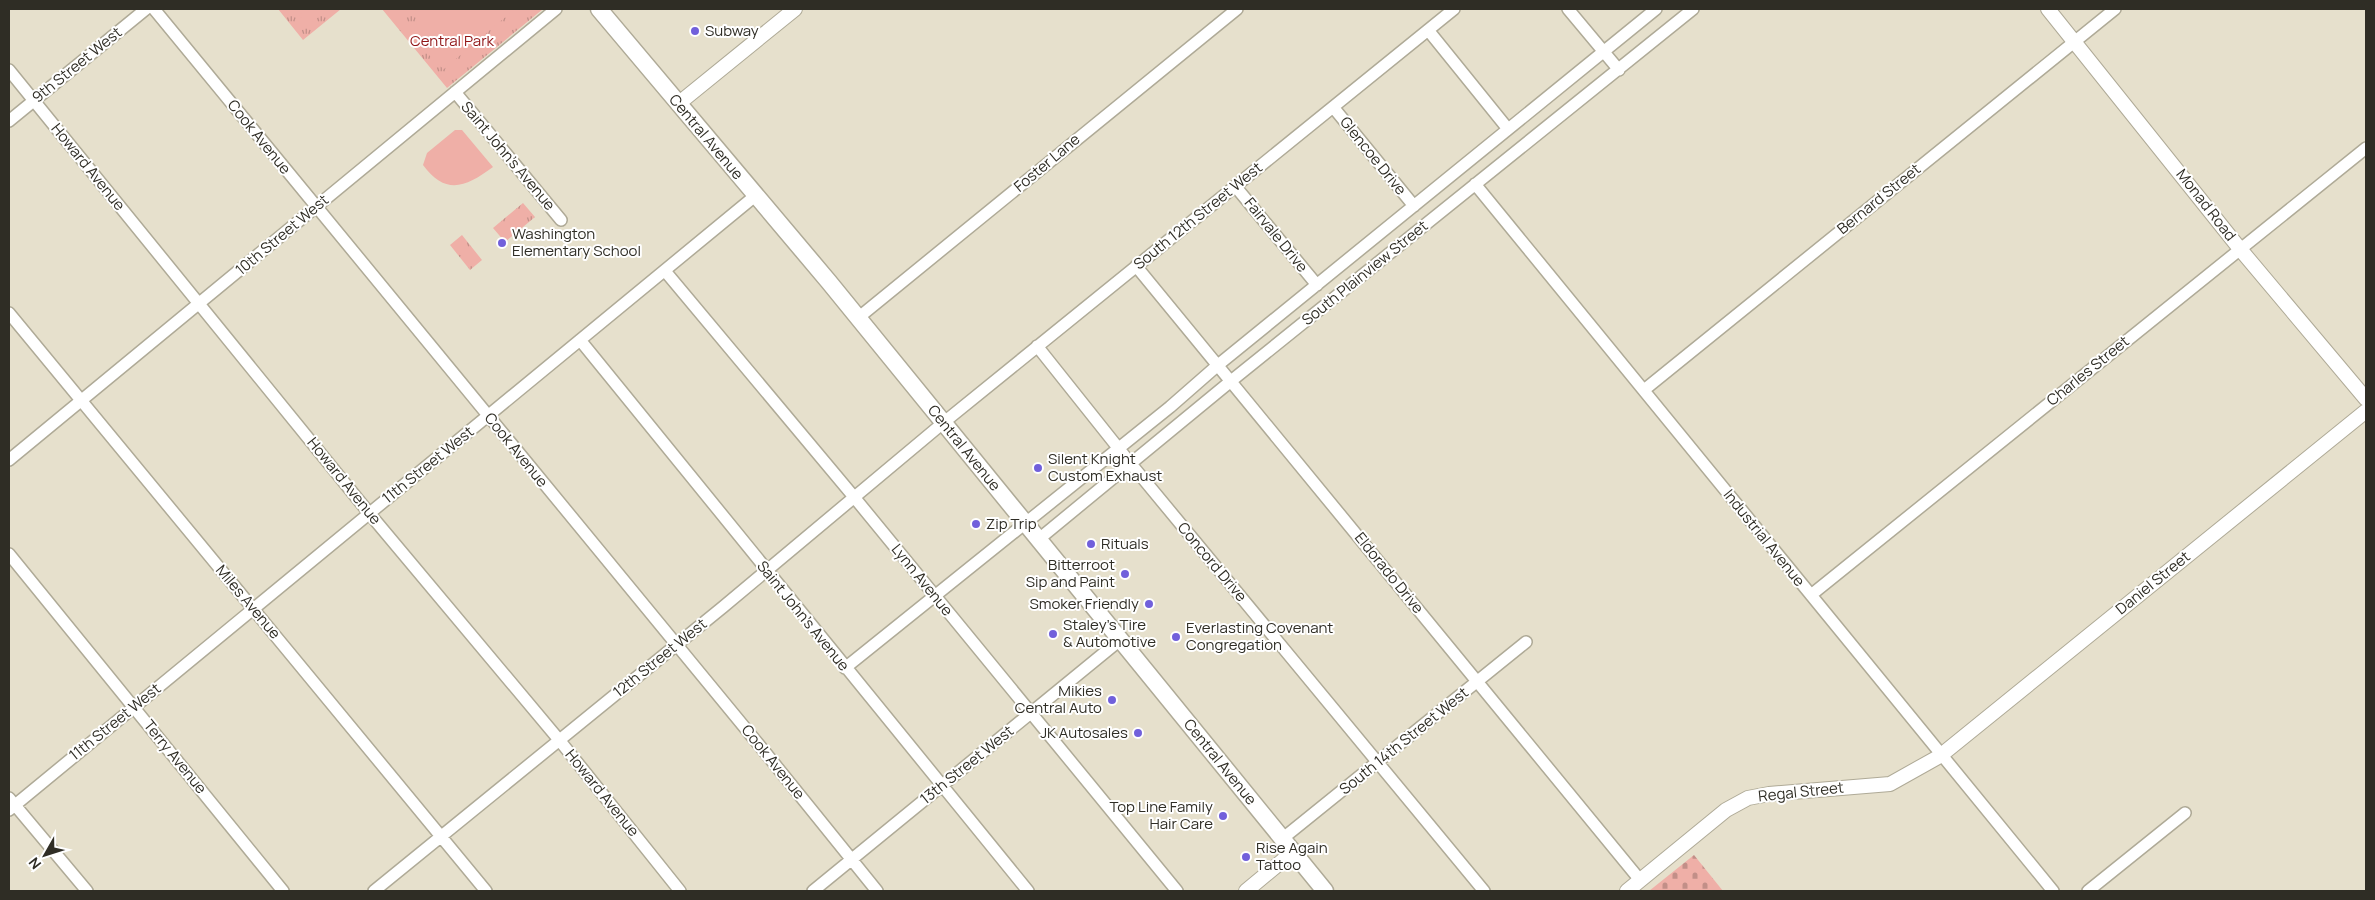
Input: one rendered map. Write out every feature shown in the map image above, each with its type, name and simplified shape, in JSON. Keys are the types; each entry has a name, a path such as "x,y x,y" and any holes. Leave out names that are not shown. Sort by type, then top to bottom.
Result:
{"main road":[{"name":"Central Avenue","path":"599,9 858,318 1325,891"}],"street":[{"name":"9th Street West","path":"9,121 146,9"},
{"name":"Cook Avenue","path":"154,9 877,891"},
{"name":"10th Street West","path":"9,460 556,9"},
{"path":"678,104 795,9"},
{"name":"Foster Lane","path":"858,318 1237,9"},
{"name":"South 12th Street West","path":"943,423 1454,9"},
{"path":"1568,9 1619,70"},
{"name":"South Plainview Street","path":"845,668 936,596 1117,447 1170,407 1218,365 1656,9"},
{"name":"South Plainview Street","path":"1039,539 1231,381 1693,9"},
{"name":"Monad Road","path":"2048,9 2240,249 2366,399"},
{"name":"Bernard Street","path":"1644,390 2114,9"},
{"path":"1428,30 1508,129"},
{"name":"Howard Avenue","path":"9,70 369,513 560,740 680,891"},
{"name":"Saint John's Avenue","path":"455,92 561,220"},
{"name":"Glencoe Drive","path":"1333,107 1414,206"},
{"name":"Charles Street","path":"1811,595 2366,148"},
{"name":"Industrial Avenue","path":"1475,184 1940,756 2053,891"},
{"name":"Fairvale Drive","path":"1235,186 1317,285"},
{"name":"11th Street West","path":"11,804 134,706 755,196"},
{"name":"Eldorado Drive","path":"1136,266 1640,880"},
{"name":"Lynn Avenue","path":"665,270 936,596 1176,891"},
{"name":"Miles Avenue","path":"9,313 486,891"},
{"name":"Saint John's Avenue","path":"580,340 941,787 1028,891"},
{"name":"Concord Drive","path":"1037,346 1117,447 1484,891"},
{"name":"Daniel Street","path":"1940,756 2366,411"},
{"name":"12th Street West","path":"374,891 676,645 943,423"},
{"name":"Terry Avenue","path":"9,554 283,891"},
{"name":"13th Street West","path":"813,891 1120,640"},
{"name":"South 14th Street West","path":"1282,839 1526,642"},
{"name":"Regal Street","path":"1627,891 1726,810 1748,798 1769,794 1890,784 1940,756"},
{"path":"11,804 87,891"},
{"path":"2088,891 2185,814"},
{"path":"1246,891 1293,852"}],"green space":[{"path":"278,9 341,9 303,40"},
{"path":"306,9 328,9 308,26 299,15"},
{"name":"Central Park","path":"382,9 543,9 447,88"},
{"path":"415,9 510,9 509,14 444,69 431,58 422,43"},
{"path":"455,130 462,130 493,167 465,183 448,185 432,175 423,165 427,153"},
{"path":"523,203 535,217 505,242 493,228"},
{"path":"462,235 482,260 470,270 450,245"},
{"path":"1694,855 1723,891 1649,891"}],"place":[{"name":"Subway","path":"695,31"},
{"name":"Washington Elementary School","path":"502,243"},
{"name":"Silent Knight Custom Exhaust","path":"1038,468"},
{"name":"Zip Trip","path":"976,524"},
{"name":"Rituals","path":"1091,544"},
{"name":"Bitterroot Sip and Paint","path":"1125,574"},
{"name":"Smoker Friendly","path":"1149,604"},
{"name":"Staley's Tire & Automotive","path":"1053,634"},
{"name":"Everlasting Covenant Congregation","path":"1176,637"},
{"name":"Mikies Central Auto","path":"1112,700"},
{"name":"JK Autosales","path":"1138,733"},
{"name":"Top Line Family Hair Care","path":"1223,816"},
{"name":"Rise Again Tattoo","path":"1246,857"}]}
